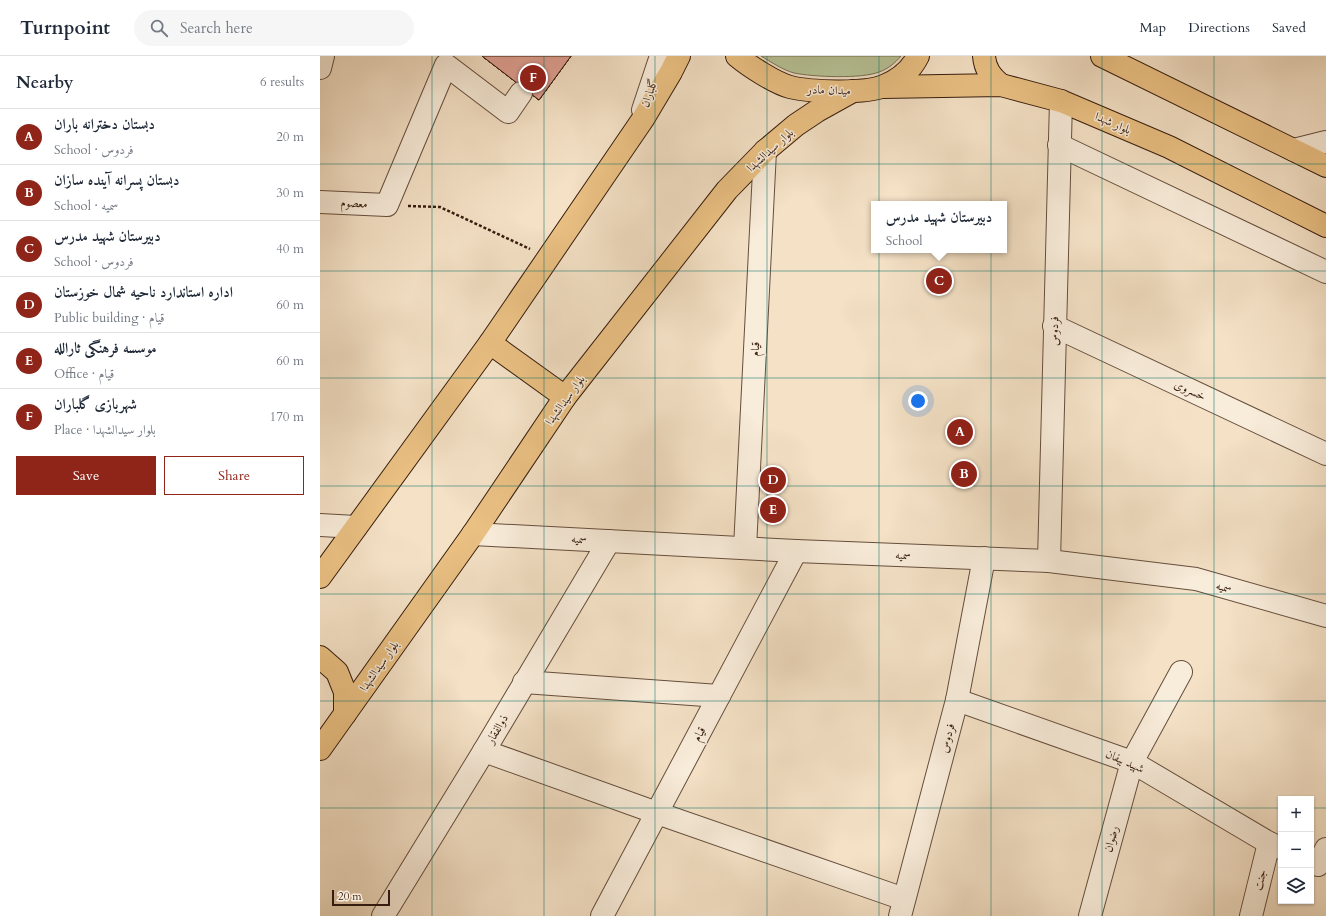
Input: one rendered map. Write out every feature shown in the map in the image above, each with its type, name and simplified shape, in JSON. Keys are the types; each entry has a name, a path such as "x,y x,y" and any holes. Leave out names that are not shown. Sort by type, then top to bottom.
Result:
{"main road":[{"path":"320,577 490,343 636,129 671,72 679,56"},
{"name":"میدان مادر","path":"737,56 748,65 789,86 814,90 853,91 883,87 900,78 914,64 918,56"},
{"path":"984,56 988,72 1001,86"},
{"path":"1102,56 1326,166"},
{"name":"بلوار شهدا","path":"883,87 1001,86 1061,101 1168,147 1326,226"},
{"name":"بلوار سیدالشهدا","path":"320,749 473,534 565,397 728,190 765,151 796,125 817,111 853,91"},
{"path":"490,343 565,397"},
{"path":"320,657 337,672 345,692 345,714"}],"street":[{"path":"320,68 323,56"},
{"name":"گلباران","path":"636,129 661,56"},
{"path":"387,205 446,65 508,112 521,93"},
{"name":"فردوس","path":"1049,561 1061,101"},
{"path":"1294,150 1326,142"},
{"path":"1059,145 1326,272"},
{"name":"قیام","path":"745,548 765,151"},
{"name":"معصوم","path":"320,202 387,205"},
{"name":"خسروی","path":"1054,326 1326,454"},
{"path":"320,525 356,528"},
{"name":"سمیه","path":"473,534 796,551 1049,561 1196,579 1326,616"},
{"name":"ذوالفقار","path":"383,916 484,751 609,541"},
{"name":"قیام","path":"602,916 796,551"},
{"name":"فردوس","path":"902,908 957,700 984,558"},
{"name":"رضوان","path":"1090,916 1132,762 1181,672"},
{"path":"524,682 720,696"},
{"name":"شهید بیفان","path":"957,700 1132,762 1275,846"},
{"path":"484,751 657,813 902,908"},
{"name":"جنت","path":"1251,916 1275,846"}],"path":[{"path":"387,205 440,207 548,258"}],"green space":[{"path":"761,56 901,56 891,66 879,72 861,76 837,77 813,76 790,72"}],"building":[{"path":"482,56 571,56 539,100"},
{"path":"482,56 571,56 539,100"},
{"path":"482,56 571,56 539,100"},
{"path":"482,56 571,56 539,100"},
{"path":"482,56 571,56 539,100"}],"place":[{"name":"شهربازی گلباران","path":"533,78"},
{"name":"دبیرستان شهید مدرس","path":"939,281"},
{"name":"دبستان دخترانه باران","path":"960,432"},
{"name":"دبستان پسرانه آینده سازان","path":"964,474"},
{"name":"اداره استاندارد ناحیه شمال خوزستان","path":"773,480"},
{"name":"موسسه فرهنگی ثارالله","path":"773,510"}]}
